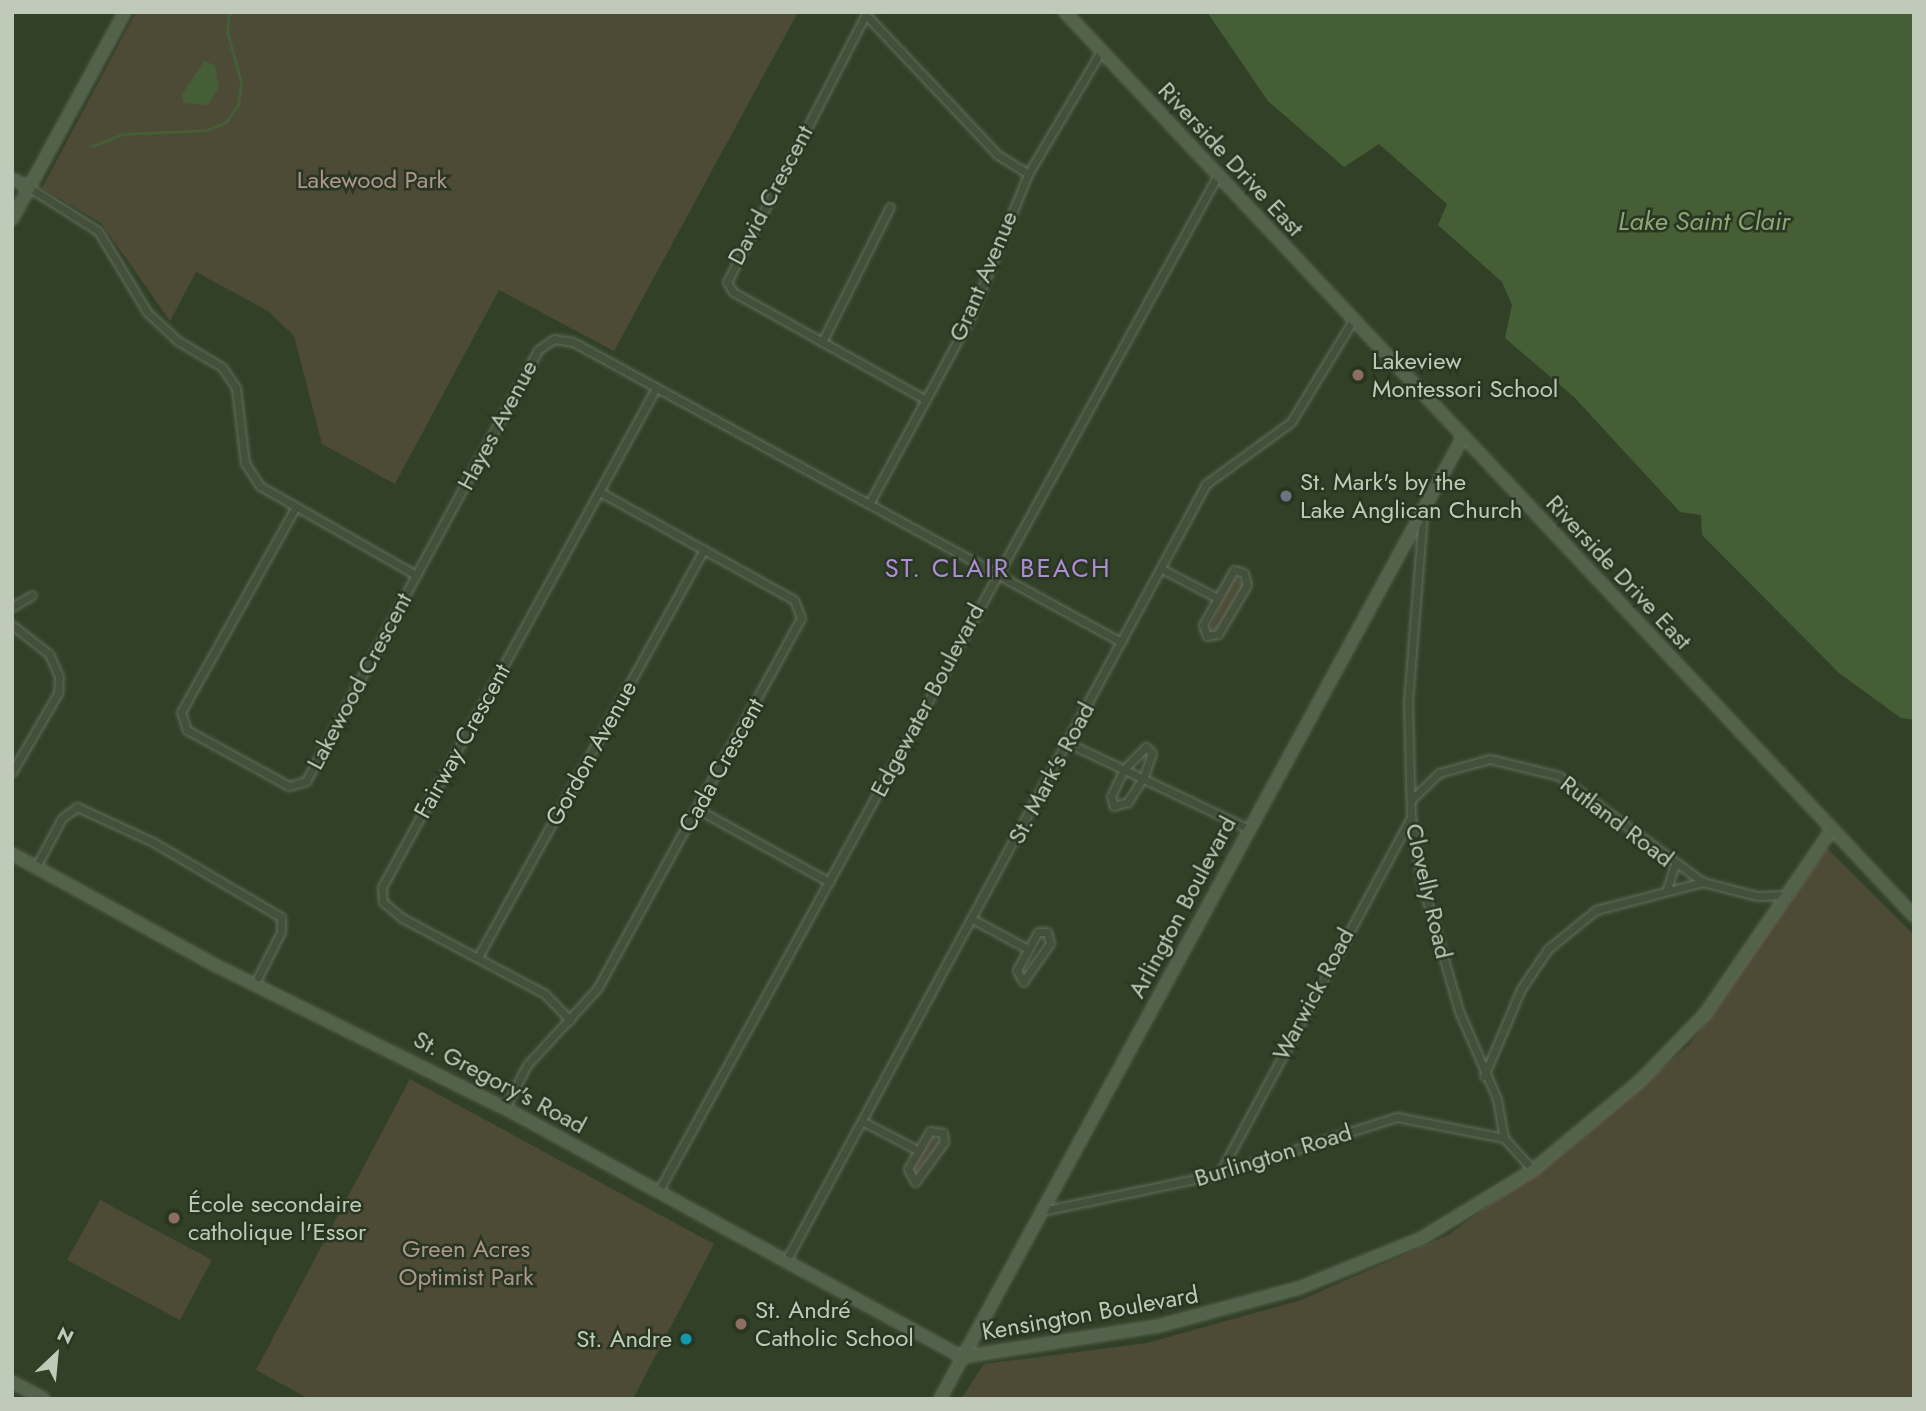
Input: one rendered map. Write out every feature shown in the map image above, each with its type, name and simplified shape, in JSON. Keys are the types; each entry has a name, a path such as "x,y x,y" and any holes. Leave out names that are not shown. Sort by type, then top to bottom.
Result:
{"street":[{"path":"12,219 125,12"},
{"name":"Riverside Drive East","path":"1065,12 1914,916"},
{"name":"David Crescent","path":"926,400 733,292 727,276 866,14 998,155 1028,174"},
{"name":"Grant Avenue","path":"869,504 969,320 1028,174 1101,51"},
{"name":"Edgewater Boulevard","path":"659,1191 996,573 1218,175"},
{"path":"12,179 98,231 147,312 178,341 222,367 242,405 245,463 260,486 294,510 416,575"},
{"path":"821,342 890,206"},
{"name":"St. Mark's Road","path":"787,1259 1206,484 1291,422 1353,320"},
{"name":"Hayes Avenue","path":"416,575 547,341 573,342 1121,642"},
{"name":"Fairway Crescent","path":"569,1020 545,993 402,918 383,902 382,887 656,388"},
{"name":"Arlington Boulevard","path":"940,1399 1463,437"},
{"name":"Cada Crescent","path":"505,1108 527,1065 597,989 801,618 794,600 600,492"},
{"name":"Clovelly Road","path":"1423,508 1408,703 1411,816 1422,883 1484,1076 1497,1099 1504,1138"},
{"name":"Lakewood Crescent","path":"294,510 181,712 187,730 289,786 306,781 416,575"},
{"name":"Gordon Avenue","path":"478,957 704,549"},
{"path":"1162,569 1217,598"},
{"path":"1234,570 1244,573 1247,585 1210,637 1203,629 1217,598 1234,570"},
{"path":"12,607 32,595"},
{"path":"12,625 49,653 59,677 58,694 12,772"},
{"path":"1068,743 1144,776 1249,829"},
{"path":"1146,747 1152,753 1144,776 1118,807 1111,796 1124,769 1146,747"},
{"name":"Rutland Road","path":"1410,800 1440,773 1490,759 1559,776 1675,865 1703,882 1757,896 1791,895"},
{"path":"36,867 62,818 77,807 153,842 281,917 281,932 255,983"},
{"path":"697,809 829,881"},
{"name":"Warwick Road","path":"1219,1174 1411,816"},
{"name":"Kensington Boulevard","path":"962,1357 1158,1326 1299,1289 1422,1238 1533,1170 1640,1081 1705,1014 1791,895 1832,829"},
{"name":"St. Gregory's Road","path":"12,854 255,983 505,1108 787,1259 962,1357"},
{"path":"1667,889 1675,865"},
{"path":"1484,1076 1521,989 1548,949 1596,910 1667,889 1703,882"},
{"path":"972,919 1026,948"},
{"path":"1038,932 1050,935 1033,975 1023,982 1015,976 1026,948 1038,932"},
{"name":"Burlington Road","path":"1041,1211 1219,1174 1398,1117 1504,1138"},
{"path":"862,1121 917,1150"},
{"path":"930,1131 943,1133 936,1156 915,1182 907,1175 917,1150 930,1131"},
{"path":"1504,1138 1533,1170"},
{"path":"12,1382 44,1399"}],"green space":[{"name":"Lakewood Park","path":"136,12 798,12 614,351 499,290 395,484 322,444 294,336 268,311 196,272 170,321 101,223 42,188"},
{"path":"1234,576 1244,584 1216,632 1208,633"},
{"path":"1827,848 1914,935 1914,1399 961,1399 984,1364 1147,1343 1301,1300 1448,1235 1568,1149 1690,1044"},
{"name":"Green Acres Optimist Park","path":"410,1079 714,1244 633,1399 309,1399 256,1370"},
{"path":"931,1135 940,1143 914,1177 911,1169"},
{"path":"100,1200 212,1260 180,1320 67,1260"}],"water":[{"name":"Lake Saint Clair","path":"1207,12 1914,12 1914,720 1901,718 1839,673 1702,535 1701,515 1680,512 1574,397 1505,338 1512,305 1502,282 1438,225 1447,204 1379,144 1344,167 1268,101"},
{"path":"204,61 215,65 219,88 208,105 183,103 182,94"}],"waterway":[{"path":"92,146 124,134 207,130 226,122 238,105 241,83 227,31 229,12"}],"place":[{"name":"Lakeview Montessori School","path":"1358,375"},
{"name":"St. Mark's by the Lake Anglican Church","path":"1286,496"},
{"name":"École secondaire catholique l'Essor","path":"174,1218"},
{"name":"St. André Catholic School","path":"741,1324"},
{"name":"St. Andre","path":"686,1339"}],"district":[{"name":"ST. CLAIR BEACH","path":"998,569"}]}
